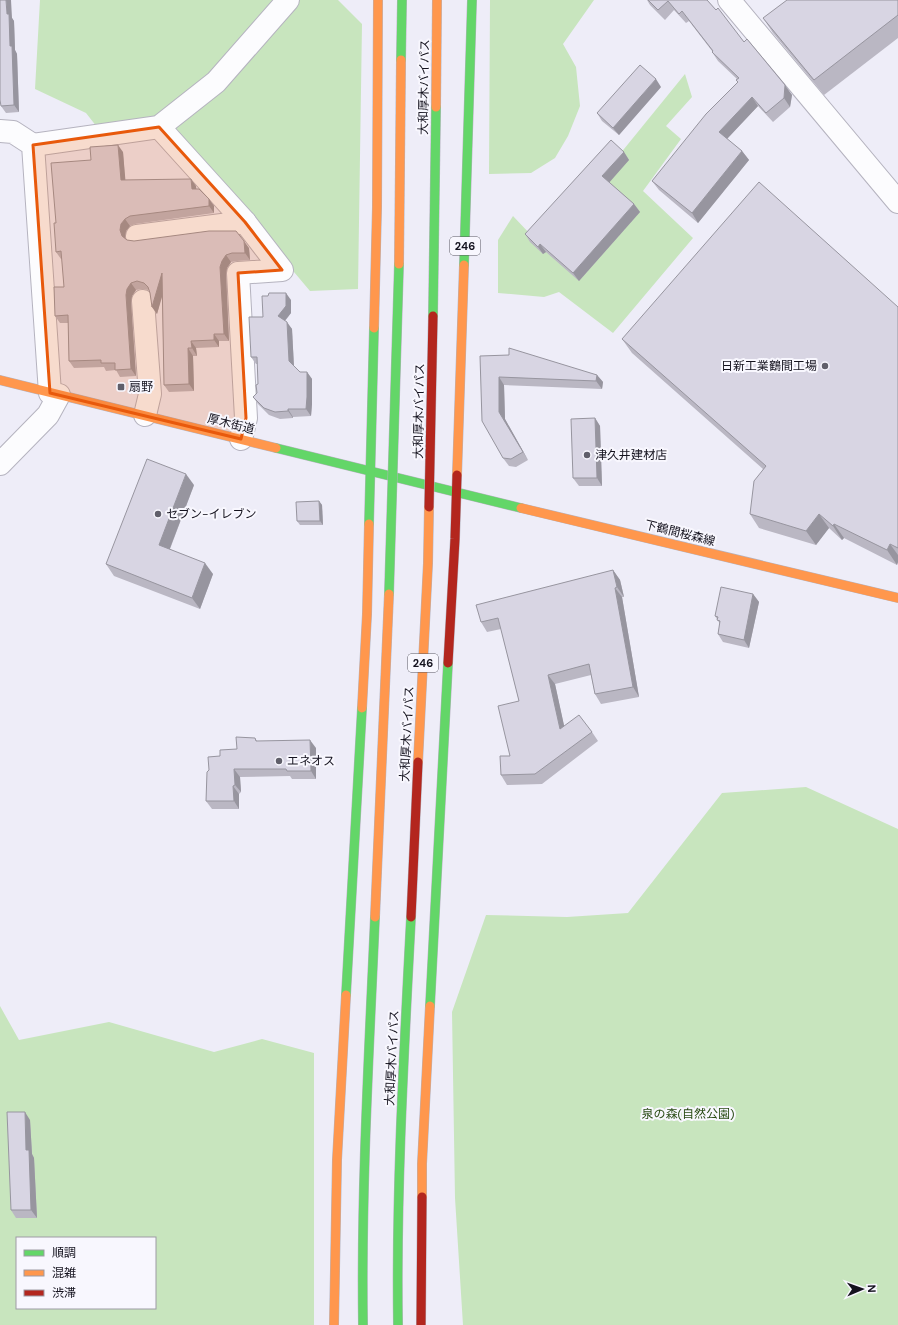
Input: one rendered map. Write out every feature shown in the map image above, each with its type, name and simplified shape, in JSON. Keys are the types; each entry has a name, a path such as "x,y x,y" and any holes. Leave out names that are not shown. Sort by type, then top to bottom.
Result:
{"main road":[{"path":"334,1325 336,1160 351,926 366,637 377,207 378,0"},
{"name":"大和厚木バイパス","path":"363,1325 362,1267 364,1161 391,555 400,208 402,0"},
{"name":"大和厚木バイパス","path":"398,1325 397,1267 399,1154 428,563 435,202 437,0"},
{"name":"246","path":"421,1325 422,1164 455,539 458,421 467,203 472,0"},
{"name":"厚木街道","path":"0,380 456,492"},
{"name":"下鶴間桜森線","path":"456,492 898,598"}],"street":[{"path":"0,131 13,132 33,145 159,127 216,82 288,0"},
{"path":"729,0 898,202"},
{"path":"159,127 245,222 282,270 238,273 246,418 241,439"},
{"path":"0,464 48,415 54,394 33,145"},
{"path":"137,236 245,222"},
{"path":"143,301 150,394 145,415"}],"highlighted area":[{"path":"159,127 245,222 282,270 238,273 246,418 241,439 50,393 33,145"}],"green space":[{"path":"40,0 338,0 362,24 358,289 310,291 176,132 104,136 86,113 35,89"},
{"path":"490,0 594,0 563,44 576,67 580,106 568,136 555,158 531,173 489,174"},
{"path":"685,74 692,97 666,126 681,139 643,191 693,238 613,333 559,292 544,297 498,293 498,240 513,216 531,235 550,240"},
{"name":"泉の森(自然公園)","path":"806,787 898,829 898,1325 463,1325 455,1198 452,1012 486,915 567,917 628,913 722,793"},
{"path":"0,1006 19,1040 109,1022 214,1052 262,1039 314,1053 314,1325 0,1325"}],"building":[{"path":"0,0 6,0 7,14 9,14 10,46 12,46 14,105 1,106 0,100"},
{"path":"648,0 707,0 716,10 718,8 744,42 747,39 785,85 784,98 766,113 752,97 719,132 742,151 692,213 652,181 706,114 738,82 736,80 739,78 712,52 713,51 682,11 679,14 668,1 658,10"},
{"path":"787,0 898,0 898,15 814,80 763,18"},
{"path":"640,65 656,79 613,128 597,113"},
{"path":"611,140 624,152 602,176 634,204 573,273 540,244 538,247 525,234"},
{"path":"118,145 121,180 191,179 192,189 199,189 209,199 209,206 130,216 121,224 120,230 122,236 127,240 134,241 209,231 236,231 244,241 245,253 232,253 226,255 220,267 224,334 214,334 214,340 191,341 192,348 188,348 189,384 164,385 162,273 152,307 148,287 144,283 137,281 131,283 127,289 126,295 131,369 115,370 115,363 101,363 101,360 69,361 68,315 55,316 54,287 64,287 61,251 56,252 54,223 56,223 51,163 91,160 90,147"},
{"path":"759,182 898,307 898,548 890,544 887,550 834,524 833,526 819,514 806,531 750,514 754,481 766,466 622,339"},
{"path":"269,293 286,293 286,306 278,316 287,322 289,361 300,372 307,372 306,409 288,409 288,411 275,412 264,408 253,397 257,393 256,385 258,384 257,357 251,357 249,317 263,317 262,296 268,296"},
{"path":"509,348 597,375 596,381 499,377 499,412 523,452 511,459 503,458 482,421 480,356 509,355"},
{"path":"595,418 597,478 573,478 571,419"},
{"path":"147,459 186,474 159,545 205,563 192,598 106,564"},
{"path":"319,501 320,521 297,521 296,502"},
{"path":"613,570 633,687 595,694 589,664 548,675 560,729 579,715 592,732 535,774 501,775 500,756 510,756 498,706 519,701 498,618 481,622 476,605"},
{"path":"721,587 753,594 744,640 718,634 720,621 717,620 718,617 715,616"},
{"path":"236,737 255,738 256,741 310,740 311,771 287,771 286,769 234,769 234,801 206,801 207,772 209,770 208,757 220,756 220,750 237,749"},
{"path":"7,1112 25,1112 26,1150 29,1150 31,1210 11,1210"}],"traffic: fast":[{"path":"401,60 402,0"},
{"path":"464,265 472,0"},
{"path":"433,316 436,107"},
{"path":"389,594 399,264"},
{"path":"369,524 374,328"},
{"path":"276,448 521,508"},
{"path":"430,1006 448,663"},
{"path":"346,995 362,708"},
{"path":"363,1325 364,1172 375,917"},
{"path":"398,1325 399,1172 411,917"}],"traffic: slow":[{"path":"374,328 377,207 378,0"},
{"path":"436,107 437,0"},
{"path":"399,264 401,60"},
{"path":"457,475 464,265"},
{"path":"0,380 276,448"},
{"path":"418,762 428,563 429,507"},
{"path":"521,508 898,598"},
{"path":"362,708 367,614 369,524"},
{"path":"375,917 389,594"},
{"path":"334,1325 337,1160 346,995"},
{"path":"422,1197 422,1164 430,1006"}],"traffic: jam":[{"path":"429,507 433,316"},
{"path":"448,663 457,475"},
{"path":"411,917 418,762"},
{"path":"421,1325 422,1197"}],"place":[{"name":"日新工業鶴間工場","path":"825,366"},
{"name":"扇野","path":"121,387"},
{"name":"津久井建材店","path":"587,455"},
{"name":"セブン-イレブン","path":"158,514"},
{"name":"エネオス","path":"279,761"}]}
